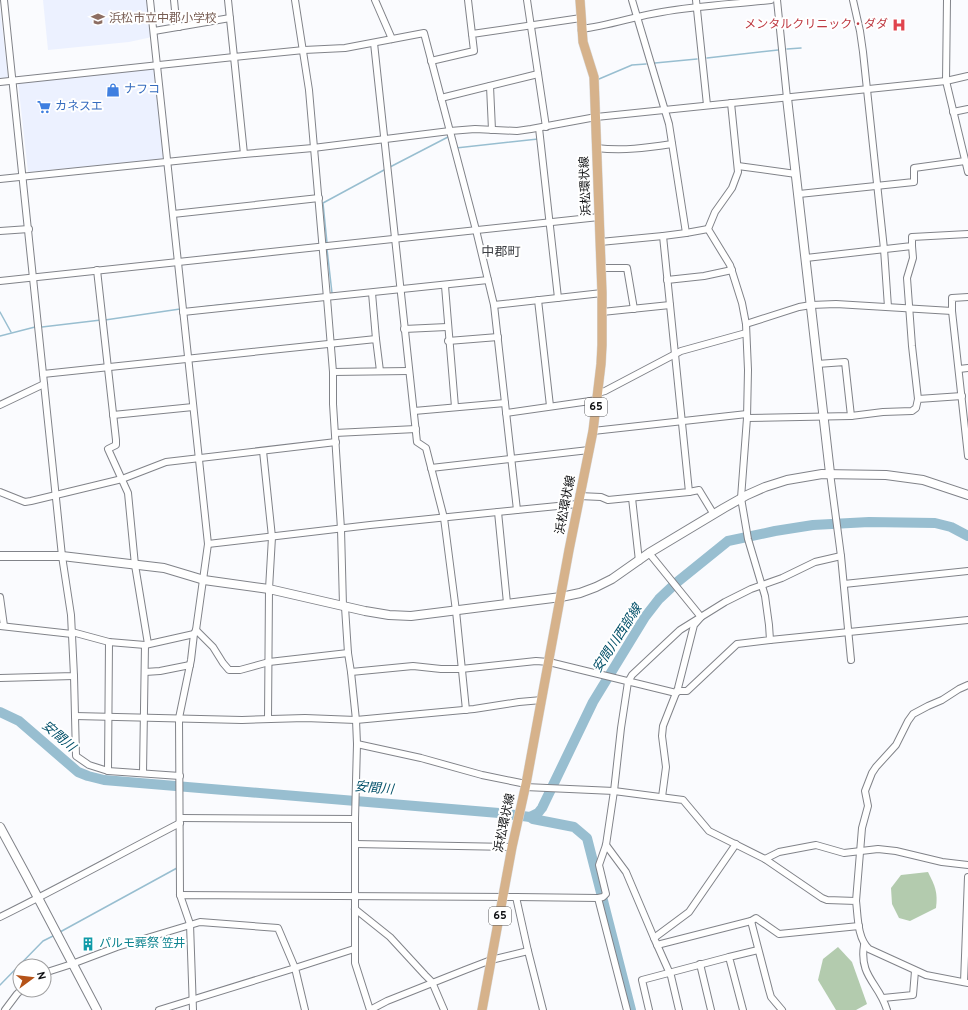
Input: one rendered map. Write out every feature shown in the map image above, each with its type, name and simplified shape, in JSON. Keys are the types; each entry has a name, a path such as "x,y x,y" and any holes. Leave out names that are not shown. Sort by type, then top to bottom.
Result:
{"main road":[{"name":"浜松環状線","path":"482,1010 512,847 542,700 593,431 602,351 602,293 594,77 583,42 580,0"}],"street":[{"path":"4,0 62,556 71,615 76,716 76,756 89,765 108,770 180,776"},
{"path":"150,0 208,544 204,580 179,718 180,895 190,924 193,1010"},
{"path":"174,0 179,27"},
{"path":"228,0 244,154"},
{"path":"295,0 304,50 309,90 313,148 319,198 333,372 344,606 356,720 355,963 370,1010 387,1001 432,982 491,960 528,951"},
{"path":"375,0 392,39"},
{"path":"431,60 474,51 468,0"},
{"path":"528,0 546,127"},
{"path":"632,0 666,110 686,233"},
{"path":"696,0 707,105"},
{"path":"581,30 662,12 771,0"},
{"path":"777,0 823,416 838,527 851,660"},
{"path":"853,0 860,31 867,88 884,249 888,307"},
{"path":"947,0 946,81 968,172"},
{"path":"154,31 230,18"},
{"path":"472,34 581,18"},
{"path":"0,82 304,50 345,48 424,33 476,230 494,305 517,510"},
{"path":"374,43 408,371 416,429 416,442 426,448 444,518 456,611 466,710"},
{"path":"441,98 538,74"},
{"path":"0,179 313,148 450,131 475,129 517,131 596,117 946,81 968,76"},
{"path":"490,86 492,130"},
{"path":"708,229 715,212 732,188 738,172 731,103"},
{"path":"953,112 968,109"},
{"path":"539,128 558,298"},
{"path":"596,148 633,150 672,144"},
{"path":"799,194 914,182 914,168 965,161"},
{"path":"738,166 796,174"},
{"path":"173,214 319,198"},
{"path":"0,281 599,217"},
{"path":"0,231 28,229"},
{"path":"600,242 663,236 708,229"},
{"path":"708,229 732,270 742,303 746,324 748,370 747,416 741,498 748,539 767,610 770,640"},
{"path":"593,431 747,416 851,416 883,412 912,411 916,408 918,399 907,278 913,258 912,237 968,234"},
{"path":"663,236 689,492"},
{"path":"806,258 912,246"},
{"path":"601,268 627,268 634,308"},
{"path":"97,270 116,440 116,445 108,449 128,493 135,565 147,644 145,672 144,773"},
{"path":"667,280 704,276 732,270"},
{"path":"183,312 248,304 327,298 445,286 488,280"},
{"path":"445,286 454,407"},
{"path":"372,293 380,370"},
{"path":"494,305 602,293"},
{"path":"968,297 952,298 952,311 968,456"},
{"path":"538,300 550,406"},
{"path":"746,324 799,306 811,305 836,304 952,311"},
{"path":"602,312 670,305"},
{"path":"404,329 448,327"},
{"path":"506,413 597,396 681,351 746,333"},
{"path":"448,341 498,337"},
{"path":"43,374 376,339"},
{"path":"817,364 845,362 851,416"},
{"path":"959,369 968,368"},
{"path":"333,372 380,370 408,371"},
{"path":"0,405 44,384"},
{"path":"918,399 962,396"},
{"path":"414,411 505,403"},
{"path":"113,415 193,407"},
{"path":"335,432 416,429"},
{"path":"0,492 25,502 122,479 166,462 264,450 282,450 336,442"},
{"path":"264,450 272,537 269,589 268,719"},
{"path":"431,468 589,450"},
{"path":"0,556 62,556 164,568 204,580 269,589 389,615 411,616 561,597 596,587 612,579 649,553 714,513 765,487 787,480 822,474 886,475 923,480 968,495"},
{"path":"208,544 517,510 601,497 608,500 699,490 714,513"},
{"path":"632,498 639,561"},
{"path":"498,512 507,603"},
{"path":"649,553 701,617"},
{"path":"180,895 600,898 606,894 600,865 606,845 628,682 632,676 680,630 701,617 761,585 782,578 815,562 841,556"},
{"path":"844,584 968,571"},
{"path":"0,597 2,626 72,633 109,642 147,644 195,632"},
{"path":"662,797 666,767 662,736 663,726 676,693 694,624 701,617"},
{"path":"351,672 413,666 441,670 462,669 536,661 549,662 676,693 679,691 686,691 737,644 968,620"},
{"path":"195,632 213,647 229,670 240,670 268,662 348,653"},
{"path":"108,770 109,642"},
{"path":"145,672 160,671 190,664"},
{"path":"0,678 74,676"},
{"path":"887,1010 883,998 866,973 863,955 864,945 859,926 856,901 863,822 868,806 865,792 866,787 872,773 896,745 913,714 968,685"},
{"path":"76,716 242,720 356,720 474,710 519,702 542,700"},
{"path":"357,744 421,758 525,786 614,791 683,800 709,832 765,859 822,898 828,900 856,901"},
{"path":"0,917 180,821 355,820"},
{"path":"0,827 97,1010"},
{"path":"355,844 512,847"},
{"path":"654,938 689,912 736,844"},
{"path":"765,859 778,852 816,844 844,853 878,849 913,854 942,862 968,865"},
{"path":"606,845 626,872 669,973 679,1010"},
{"path":"864,945 869,949 915,971 926,975 966,983 968,877"},
{"path":"516,897 543,1010"},
{"path":"600,898 627,1010"},
{"path":"355,909 390,937 432,982 444,1010"},
{"path":"657,944 751,921 756,918 779,934 859,926"},
{"path":"751,921 771,997 782,1010"},
{"path":"52,970 72,964 117,947 200,922 278,928 295,968 305,1010"},
{"path":"159,1010 354,949"},
{"path":"649,1010 642,980 758,950"},
{"path":"729,957 743,1010"},
{"path":"700,964 711,1010"},
{"path":"883,998 913,995 915,971"},
{"path":"5,1010 14,998"}],"shaded area":[{"name":"浜松市立中郡小学校","path":"43,0 148,0 152,37 129,42 48,50"},
{"path":"0,8 8,78 0,78"},
{"path":"155,69 165,157 163,159 28,172 18,82"}],"green space":[{"path":"928,872 937,898 936,908 910,921 899,918 892,904 891,888 901,875"},
{"path":"838,947 852,962 867,1004 856,1010 836,1010 818,980 823,959"}],"waterway":[{"path":"787,49 801,48"},
{"path":"707,58 778,50"},
{"path":"655,63 697,59"},
{"path":"599,79 632,65 646,64"},
{"path":"390,167 448,137"},
{"path":"456,148 538,139"},
{"path":"327,243 323,203 384,170"},
{"path":"327,249 332,293"},
{"path":"202,307 230,304"},
{"path":"105,320 180,309"},
{"path":"0,312 11,332"},
{"path":"42,327 101,320"},
{"path":"0,336 35,327"},
{"name":"安間川西部線","path":"530,817 538,813 542,808 593,702 645,617 659,599 676,583 728,541 813,525 869,522 935,523 951,527 968,536"},
{"name":"安間川","path":"0,712 19,721 78,772 104,780 499,813 530,817 533,819 574,827 587,838 631,1010"},
{"path":"60,932 177,868"},
{"path":"0,985 43,941 55,935"}],"place":[{"name":"浜松市立中郡小学校","path":"98,19"},
{"name":"メンタルクリニック・ダダ","path":"899,25"},
{"name":"ナフコ","path":"113,90"},
{"name":"カネスエ","path":"44,107"},
{"name":"パルモ葬祭 笠井","path":"88,944"}],"district":[{"name":"中郡町","path":"501,253"}]}
